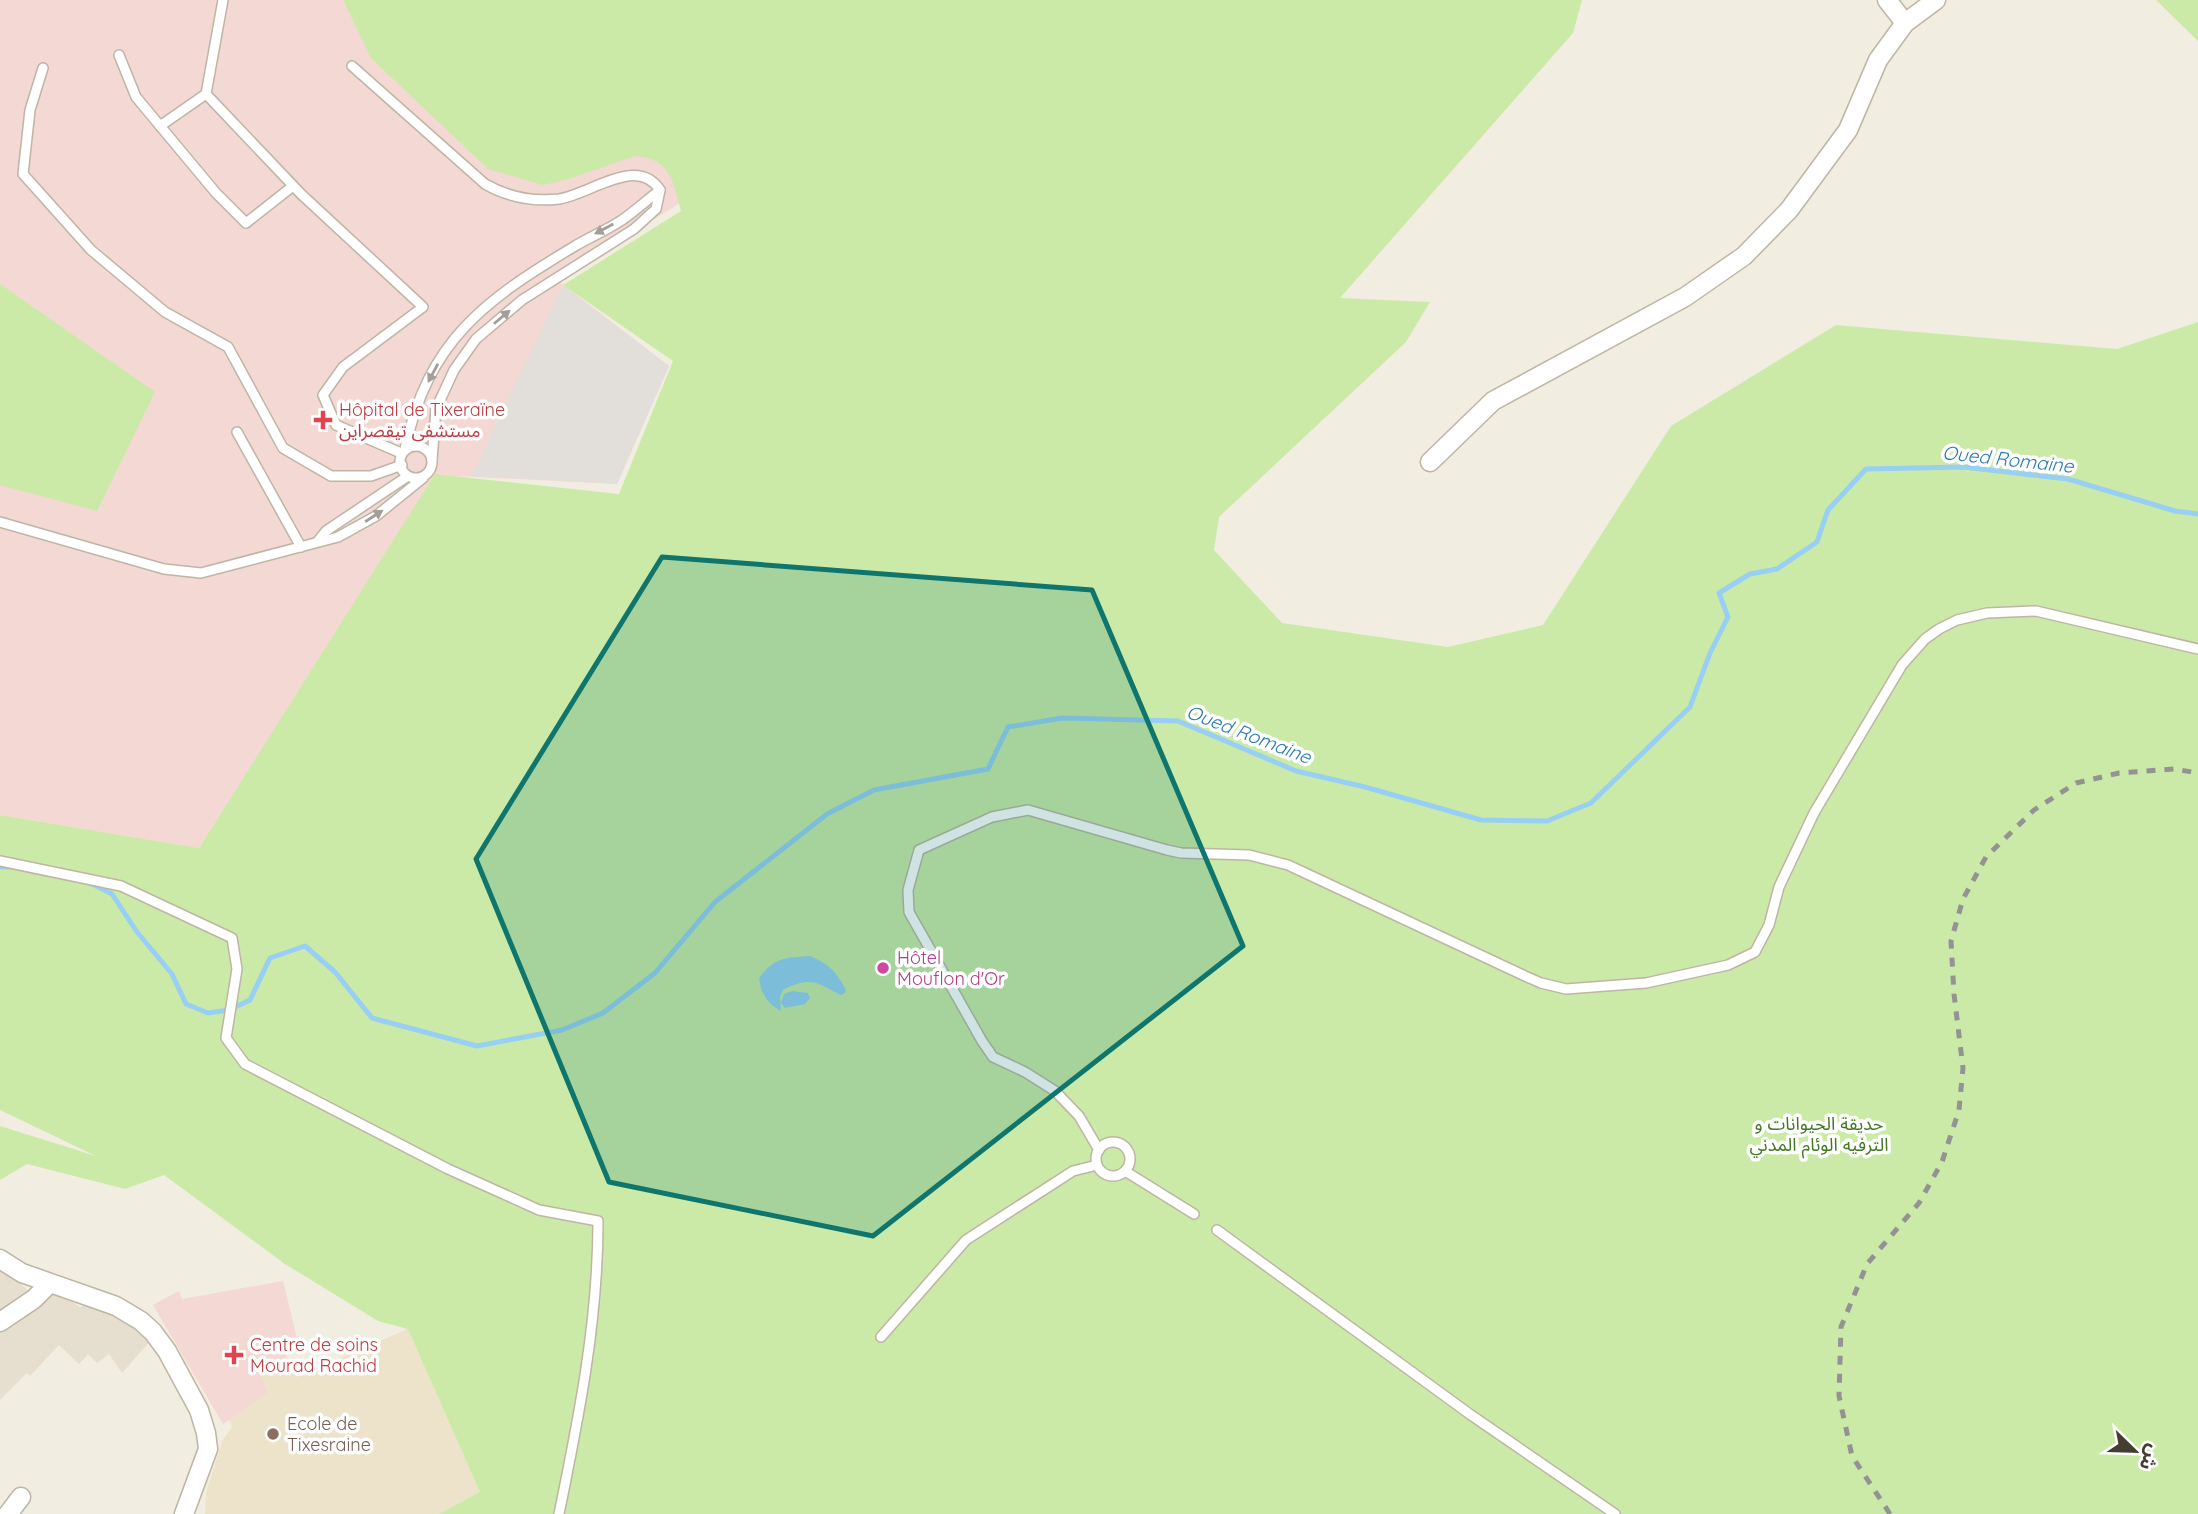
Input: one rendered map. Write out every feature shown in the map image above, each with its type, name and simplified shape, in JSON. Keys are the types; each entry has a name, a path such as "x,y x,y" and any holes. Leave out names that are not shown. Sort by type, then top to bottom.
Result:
{"street":[{"path":"1887,0 1905,23"},
{"path":"1430,462 1493,401 1685,297 1744,256 1789,210 1848,130 1878,60 1905,23 1936,0"},
{"path":"0,1259 22,1273 48,1284 116,1306 141,1321 167,1351 199,1410 208,1449 184,1514"},
{"path":"0,1322 34,1299 48,1284"},
{"path":"8,1514 22,1497"}],"lane":[{"path":"160,126 206,94 223,0"},
{"path":"119,55 136,97 216,193 246,223 293,186"},
{"path":"0,522 164,569 201,573 338,537 376,516 423,478 430,469 436,409 454,370 476,339 522,300 634,229 656,209 660,190 653,180 639,174 621,177 559,199 529,199 503,194 485,184 352,66"},
{"path":"43,68 30,110 23,174 91,250 165,312 228,347 283,448 331,476 371,476 402,465"},
{"path":"206,94 293,186 423,307 343,367 324,395 336,425 403,451 419,446 432,460"},
{"path":"423,478 411,479 399,458 412,414 453,339 475,314 508,288 620,221 660,190"},
{"path":"237,432 301,547"},
{"path":"318,541 326,531 408,476"},
{"path":"1099,1150 1108,1143 1122,1146 1129,1155 1125,1171 1115,1176 1103,1173 1097,1165 1099,1150 1079,1116 1055,1091 1025,1072 993,1057 982,1041 909,912 908,890 919,850 992,817 1028,810 1181,853 1250,855 1288,865 1518,973 1554,987 1581,989 1646,983 1728,965 1755,952 1769,925 1779,887 1814,813 1902,665 1924,639 1939,629 1957,620 1986,612 2036,611 2198,649"},
{"path":"0,861 121,886 232,938 237,969 226,1038 245,1064 448,1169 539,1210 598,1221 598,1255 586,1378 559,1514"},
{"path":"881,1337 966,1240 1073,1171 1097,1165"},
{"path":"1125,1171 1194,1214"},
{"path":"1217,1230 1471,1415 1615,1514"}],"highlighted area":[{"path":"662,557 1092,590 1243,946 873,1236 609,1182 476,859"}],"shaded area":[{"name":"Hôpital de Tixeraïne مستشفى تيقصراين","path":"0,0 350,0 643,144 695,194 556,279 669,366 617,484 435,475 199,848 0,815"},
{"path":"563,285 669,366 617,484 471,476"},
{"path":"0,1263 31,1294 55,1291 80,1307 94,1302 107,1306 152,1339 122,1373 109,1354 97,1363 88,1354 79,1364 59,1345 30,1376 27,1373 0,1400"},
{"name":"Centre de soins Mourad Rachid","path":"283,1281 297,1338 282,1346 290,1364 261,1375 268,1393 223,1424 153,1305 179,1291 182,1299"},
{"path":"408,1329 764,1514 205,1514 206,1493 222,1441 232,1427 229,1419 268,1393 261,1375 290,1364 297,1377"}],"green space":[{"name":"حديقة الحيوانات و الترفيه الوئام المدني","path":"343,0 1582,0 1573,33 1340,298 1430,302 1406,342 1219,517 1214,550 1282,623 1448,647 1543,625 1671,426 1836,325 2117,349 2198,322 2198,1514 439,1514 480,1492 408,1329 378,1321 285,1264 164,1175 125,1189 27,1164 0,1180 0,1126 96,1156 0,1110 0,815 199,848 435,474 619,494 673,361 563,285 681,211 672,182 663,167 647,158 635,156 543,185 488,169 371,58"},
{"path":"2198,0 2198,41 2157,1"},
{"path":"0,284 155,392 97,511 0,485"}],"water":[{"path":"810,956 827,965 835,973 846,990 844,994 840,995 812,982 800,983 783,990 780,997 781,1011 765,998 759,978 775,962"},
{"path":"792,991 808,993 810,998 805,1004 785,1008 781,1003 784,994"}],"waterway":[{"name":"Oued Romaine","path":"88,882 112,894 137,932 172,974 186,1004 208,1013 229,1010 250,1000 270,958 305,946 335,972 372,1018 477,1046 562,1030 603,1013 655,973 715,902 827,814 874,790 988,769 1008,727 1062,718 1178,721 1296,771 1365,787 1481,820 1547,821 1591,803 1690,707 1710,653 1728,617 1719,593 1750,574 1777,569 1817,542 1828,510 1866,469 1963,467 2068,479 2175,511 2198,514"},
{"name":"Oued Romaine","path":"0,867 11,867"}],"railway":[{"path":"1890,1514 1852,1456 1839,1396 1841,1327 1867,1264 1919,1203 1942,1162 1959,1110 1963,1068 1951,941 1963,899 1986,857 2034,810 2076,783 2119,773 2174,769 2198,773"}],"place":[{"name":"Hôpital de Tixeraïne مستشفى تيقصراين","path":"323,420"},
{"name":"Hôtel Mouflon d'Or","path":"883,968"},
{"name":"Centre de soins Mourad Rachid","path":"234,1355"},
{"name":"Ecole de Tixesraine","path":"273,1434"}]}
